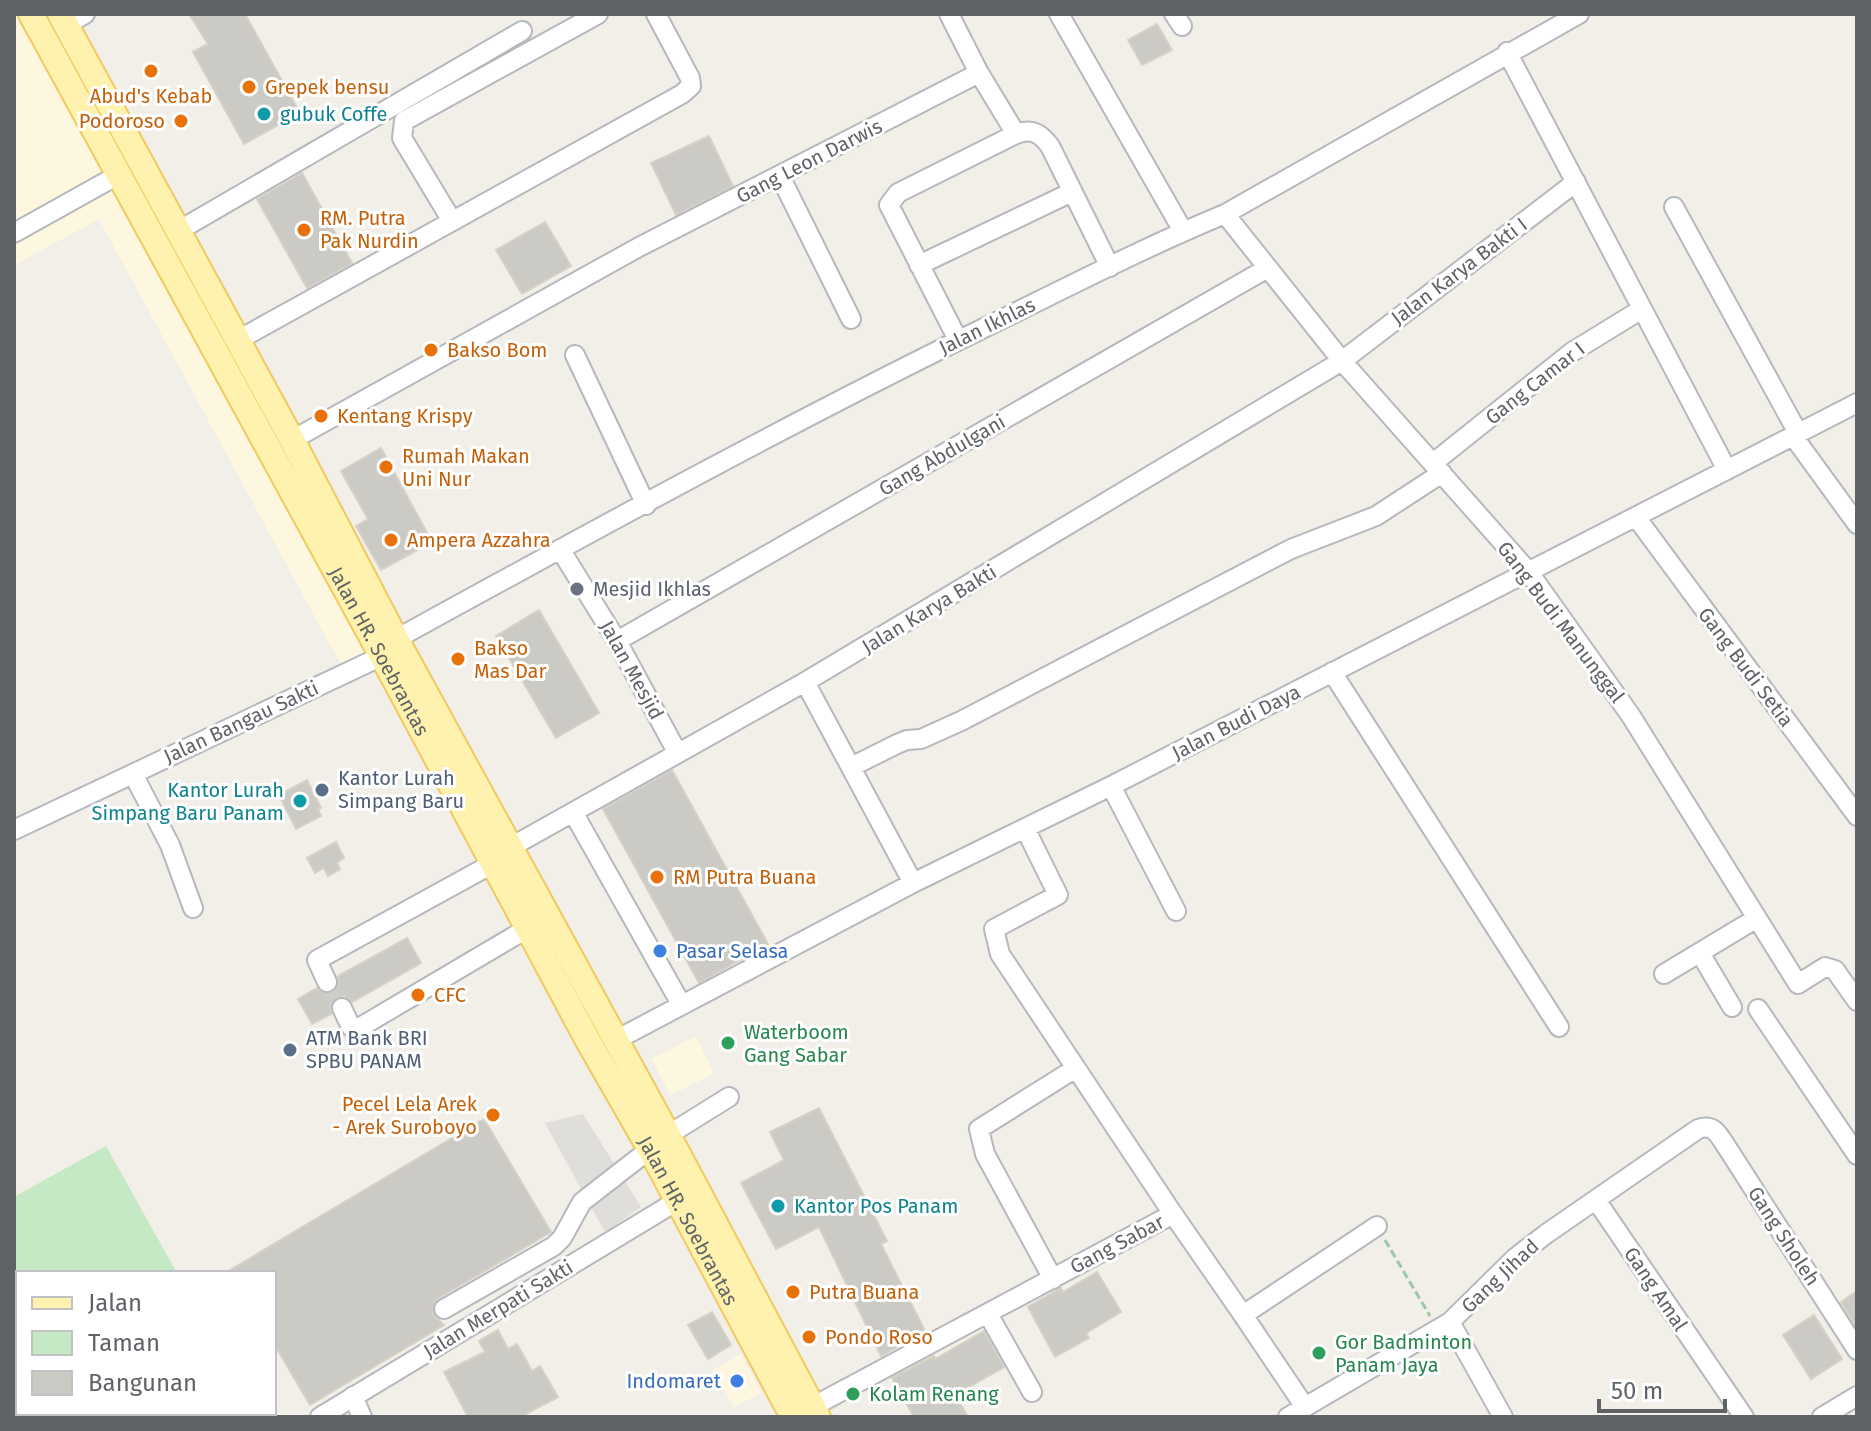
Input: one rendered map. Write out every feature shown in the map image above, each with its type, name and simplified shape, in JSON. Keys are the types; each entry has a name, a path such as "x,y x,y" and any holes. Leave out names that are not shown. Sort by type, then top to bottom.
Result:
{"main road":[{"name":"Jalan HR. Soebrantas","path":"31,14 290,491 389,647 502,856 614,1041 659,1142 808,1414"},
{"name":"Jalan HR. Soebrantas","path":"70,18 178,231 313,479 389,647"},
{"path":"290,491 313,479"},
{"name":"Jalan HR. Soebrantas","path":"502,856 528,928 587,1039 659,1142 677,1201 808,1414"}],"street":[{"path":"452,221 402,138 404,121 598,14"},
{"path":"238,340 691,86 690,78 656,14"},
{"path":"1059,14 1183,231"},
{"name":"Jalan Ikhlas","path":"389,647 560,549 785,427 1183,231 1225,214 1579,14"},
{"path":"956,17 979,73 1016,134"},
{"path":"178,231 522,31"},
{"path":"1507,52 1727,470"},
{"name":"Gang Leon Darwis","path":"292,440 639,247 979,73"},
{"path":"958,340 891,212 890,201 898,193 1016,134 1037,132 1050,146 1110,267"},
{"path":"14,233 118,175"},
{"path":"780,176 851,319"},
{"name":"Jalan Karya Bakti I","path":"1342,361 1576,182"},
{"path":"919,265 1072,192"},
{"path":"1674,207 1795,435 1857,524"},
{"name":"Gang Budi Manunggal","path":"1225,214 1342,361 1528,571 1631,716 1798,984 1825,967 1835,970 1857,1001"},
{"name":"Gang Abdulgani","path":"617,641 1266,269"},
{"name":"Gang Camar I","path":"851,767 897,744 921,739 961,721 1291,549 1339,528 1361,523 1438,468 1572,352 1642,309"},
{"path":"575,355 646,505"},
{"name":"Jalan Karya Bakti","path":"327,982 317,960 502,856 677,752 805,682 1342,361"},
{"name":"Jalan Budi Daya","path":"614,1041 913,883 1111,786 1857,403"},
{"name":"Gang Budi Setia","path":"1636,517 1857,816"},
{"name":"Jalan Mesjid","path":"560,549 617,641 677,752"},
{"name":"Jalan Bangau Sakti","path":"14,830 389,647"},
{"path":"1332,672 1559,1027"},
{"path":"805,682 913,883"},
{"path":"133,774 170,845 193,908"},
{"path":"1111,786 1176,911"},
{"path":"573,812 681,1004"},
{"path":"1025,828 1058,895 994,929 1000,954 1173,1214"},
{"path":"1664,974 1757,918"},
{"path":"342,1008 351,1027 357,1029 528,928"},
{"path":"1700,953 1732,1007"},
{"path":"1758,1009 1857,1155"},
{"path":"1053,1279 985,1154 979,1129 1076,1068"},
{"path":"444,1309 554,1246 562,1238 582,1202 659,1142 729,1097"},
{"name":"Gang Jihad","path":"1288,1417 1444,1326 1515,1258 1698,1129 1707,1126"},
{"name":"Gang Sholeh","path":"1707,1126 1714,1128 1857,1350"},
{"name":"Gang Amal","path":"1596,1200 1744,1417"},
{"name":"Jalan Merpati Sakti","path":"320,1417 677,1201"},
{"name":"Gang Sabar","path":"808,1414 1173,1214 1305,1407"},
{"path":"1243,1315 1377,1226"},
{"path":"988,1314 1032,1392"},
{"path":"1444,1326 1503,1417"},
{"path":"353,1396 362,1417"},
{"path":"1822,1417 1857,1396"}],"path":[{"path":"1377,1226 1444,1326"}],"shaded area":[{"path":"14,14 17,14 368,652 341,665 99,219 14,265"},
{"path":"696,1036 714,1074 670,1095 652,1059"},
{"path":"583,1114 641,1207 605,1232 545,1123"},
{"name":"Indomaret","path":"741,1354 761,1393 734,1407 713,1370"}],"green space":[{"path":"106,1146 176,1271 16,1271 16,1415 158,1415 14,1417 14,1197"}],"building":[{"path":"189,14 245,14 300,113 244,144 193,52 208,44"},
{"path":"1157,24 1172,50 1142,65 1128,40"},
{"path":"709,136 733,186 676,215 651,163"},
{"name":"RM. Putra Pak Nurdin","path":"302,173 352,263 307,288 257,199"},
{"path":"545,222 571,266 522,294 496,250"},
{"path":"381,448 432,542 381,570 356,526 368,519 341,471"},
{"path":"539,610 599,713 556,738 496,636"},
{"path":"672,770 768,944 699,983 603,809"},
{"name":"Kantor Lurah Simpang Baru Panam","path":"307,780 321,808 318,810 321,816 296,829 279,795"},
{"path":"336,842 344,858 337,863 340,869 328,876 324,868 315,873 307,858"},
{"path":"407,938 421,963 352,1002 344,996 336,998 330,1006 331,1014 312,1024 298,999 317,988 325,994 333,993 339,984 338,976"},
{"path":"819,1108 887,1241 881,1244 925,1331 881,1356 819,1227 776,1249 741,1183 784,1160 770,1132"},
{"path":"484,1119 551,1232 437,1299 432,1310 444,1325 310,1405 276,1347 276,1271 228,1271"},
{"path":"1097,1272 1121,1312 1086,1333 1089,1338 1055,1357 1028,1307 1061,1288 1063,1292"},
{"path":"1857,1291 1857,1328 1841,1302"},
{"path":"712,1312 731,1345 708,1359 688,1325"},
{"path":"1814,1315 1842,1359 1811,1379 1783,1335"},
{"path":"498,1330 508,1349 517,1344 532,1371 540,1366 558,1397 520,1417 468,1417 444,1372 485,1352 479,1341"},
{"path":"984,1331 1004,1367 955,1395 968,1417 914,1417 892,1378 934,1356 935,1359"}],"tunnel":[{"path":"327,982 342,1008"}],"place":[{"name":"Abud's Kebab","path":"151,71"},
{"name":"Grepek bensu","path":"249,87"},
{"name":"gubuk Coffe","path":"264,114"},
{"name":"Podoroso","path":"181,121"},
{"name":"RM. Putra Pak Nurdin","path":"304,230"},
{"name":"Bakso Bom","path":"431,350"},
{"name":"Kentang Krispy","path":"321,416"},
{"name":"Rumah Makan Uni Nur","path":"386,467"},
{"name":"Ampera Azzahra","path":"391,540"},
{"name":"Mesjid Ikhlas","path":"577,589"},
{"name":"Bakso Mas Dar","path":"458,659"},
{"name":"Kantor Lurah Simpang Baru","path":"322,790"},
{"name":"Kantor Lurah Simpang Baru Panam","path":"300,801"},
{"name":"RM Putra Buana","path":"657,877"},
{"name":"Pasar Selasa","path":"660,951"},
{"name":"CFC","path":"418,995"},
{"name":"Waterboom Gang Sabar","path":"728,1043"},
{"name":"ATM Bank BRI SPBU PANAM","path":"290,1050"},
{"name":"Pecel Lela Arek - Arek Suroboyo","path":"493,1115"},
{"name":"Kantor Pos Panam","path":"778,1206"},
{"name":"Putra Buana","path":"793,1292"},
{"name":"Pondo Roso","path":"809,1337"},
{"name":"Gor Badminton Panam Jaya","path":"1319,1353"},
{"name":"Indomaret","path":"737,1381"},
{"name":"Kolam Renang","path":"853,1394"}]}
